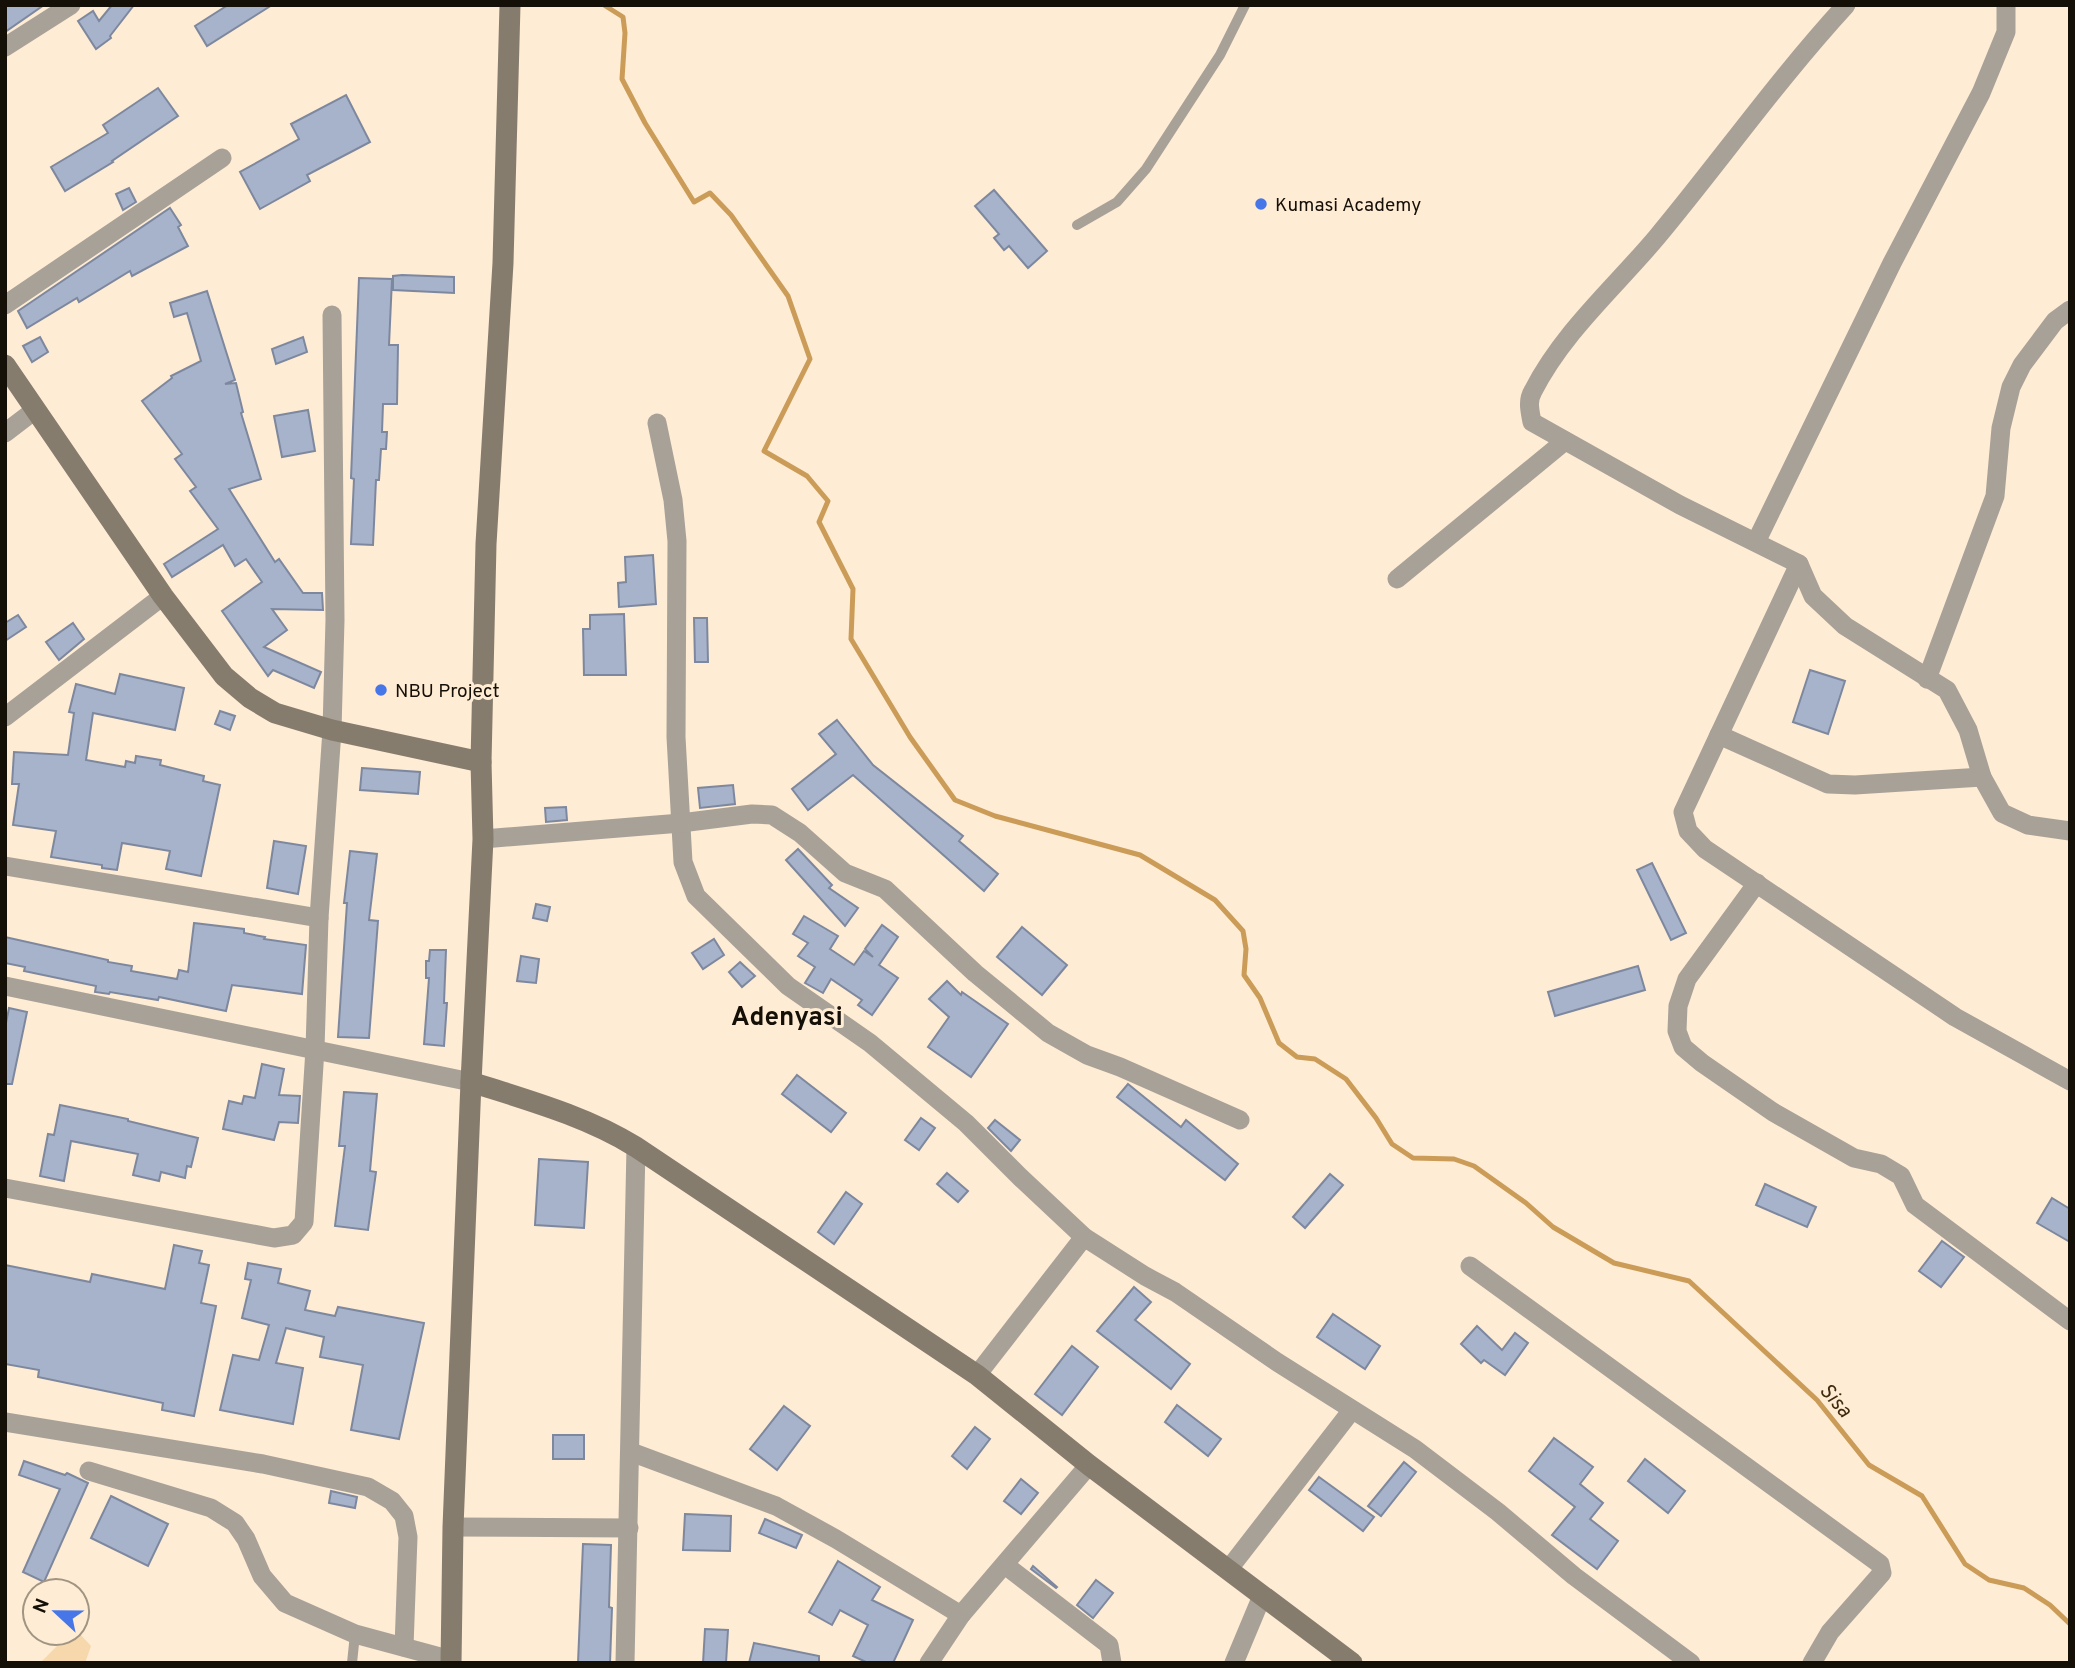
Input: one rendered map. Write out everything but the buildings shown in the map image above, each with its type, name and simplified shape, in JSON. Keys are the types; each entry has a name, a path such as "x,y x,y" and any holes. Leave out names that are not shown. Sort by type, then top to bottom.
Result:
{"street":[{"path":"5,47 71,5"},
{"path":"89,1471 211,1508 235,1523 246,1539 262,1576 285,1603 355,1634 440,1660 453,1527 483,839 481,762 486,544 503,263 510,5"},
{"path":"1846,5 1745,125 1657,237 1558,351 1531,393 1529,407 1532,422 1680,505 1799,564 1813,596 1845,626 1947,690 1968,730 1982,777 2002,813 2028,825 2070,831"},
{"path":"1756,542 1892,263 1981,93 2006,32 2006,5"},
{"path":"5,305 222,158"},
{"path":"1927,679 1995,496 2001,428 2011,387 2022,365 2055,321 2070,310"},
{"path":"5,1188 274,1238 292,1235 304,1222 315,1049 319,918 332,730 335,620 331,315"},
{"path":"5,365 163,596 224,676 250,698 275,713 332,730 481,762"},
{"path":"5,433 35,410"},
{"path":"657,423 673,499 677,541 676,737 683,862 696,896 788,986 870,1043 966,1123 1084,1237 1415,1449 1498,1512 1574,1576 1691,1663"},
{"path":"1397,579 1565,441"},
{"path":"1799,564 1683,812 1688,831 1705,849 1955,1017 2070,1081"},
{"path":"5,717 163,596"},
{"path":"1719,735 1828,784 1855,785 1982,777"},
{"path":"483,839 681,823 752,814 772,816 800,833 845,873 885,889 975,973 1048,1033 1087,1055 1240,1121"},
{"path":"5,866 319,918"},
{"path":"1757,883 1687,979 1678,1006 1677,1031 1683,1047 1773,1112 1854,1158 1881,1164 1900,1176 1915,1205 2070,1321"},
{"path":"5,986 471,1082 608,1130 977,1375 1089,1465 1352,1663"},
{"path":"625,1663 636,1147"},
{"path":"977,1375 1084,1237"},
{"path":"1470,1266 1880,1564 1882,1573 1830,1632 1812,1663"},
{"path":"1228,1570 1352,1410"},
{"path":"5,1422 263,1464 368,1487 391,1501 404,1516 408,1537 404,1647"},
{"path":"631,1452 776,1506 961,1615"},
{"path":"929,1663 961,1615 1089,1465"},
{"path":"453,1527 629,1528"},
{"path":"1005,1565 1109,1645 1112,1663"},
{"path":"1234,1663 1262,1596"}],"lane":[{"path":"1077,225 1117,202 1146,169 1220,55 1245,5"},
{"path":"352,1663 355,1634"}],"shaded area":[{"path":"56,1647 91,1647 85,1663 40,1663"}],"waterway":[{"name":"Sisa","path":"604,5 623,17 625,33 622,79 645,123 694,202 710,193 731,215 788,296 810,359 764,451 807,476 828,501 819,522 853,589 851,639 910,737 955,800 995,816 1140,855 1215,900 1243,931 1246,949 1244,975 1260,998 1279,1043 1297,1057 1315,1059 1346,1079 1392,1144 1413,1158 1454,1159 1474,1166 1526,1203 1553,1227 1614,1263 1689,1281 1817,1400 1869,1465 1922,1496 1965,1564 1989,1580 2024,1588 2050,1605 2070,1624"}],"place":[{"name":"Kumasi Academy","path":"1261,204"},
{"name":"NBU Project","path":"381,690"}],"district":[{"name":"Adenyasi","path":"787,1016"}]}
